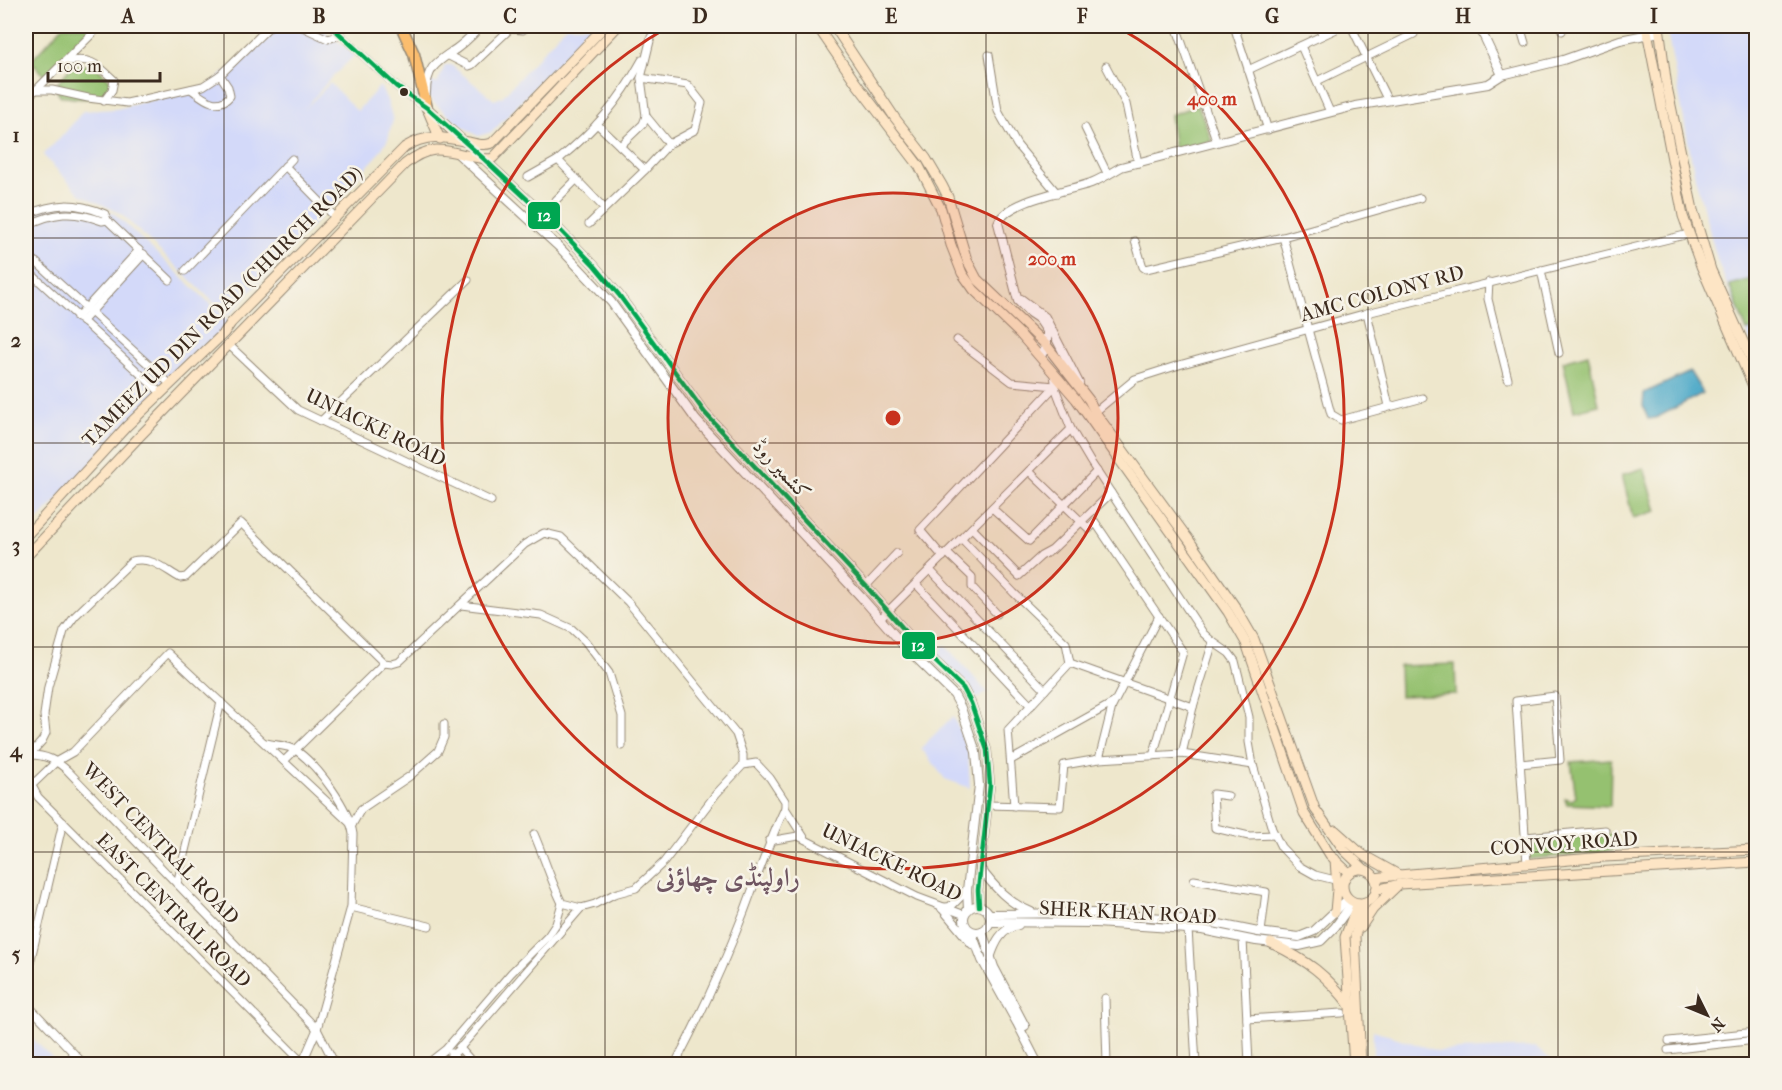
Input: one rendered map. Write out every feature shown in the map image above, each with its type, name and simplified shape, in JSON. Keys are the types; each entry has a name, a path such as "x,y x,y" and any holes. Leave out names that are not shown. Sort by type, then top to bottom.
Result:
{"main road":[{"path":"401,26 414,54 427,108"},
{"name":"TAMEEZ UD DIN ROAD (CHURCH ROAD)","path":"26,536 127,426 224,333 231,323 405,147 424,137 438,137 483,145 496,141 605,26"},
{"path":"484,159 495,156 618,26"},
{"path":"817,26 924,175 941,209 962,273 974,290 1041,356 1076,399 1228,612 1246,643 1304,813 1335,859 1349,873"},
{"path":"834,26 895,118 926,158 942,185 948,197 967,260 977,279 1047,346 1089,400 1095,412 1236,608 1254,639 1315,809 1344,850 1375,878 1376,890 1372,898 1356,902"},
{"path":"1659,29 1667,87 1695,219 1711,270 1756,370"},
{"path":"1647,30 1683,216 1756,393"},
{"name":"کشمیر روڈ","path":"427,108 438,137 456,153"},
{"name":"کشمیر روڈ","path":"427,108 484,159"},
{"name":"TAMEEZ UD DIN ROAD (CHURCH ROAD)","path":"26,557 140,436 405,164 427,150 442,150 484,159"},
{"path":"313,240 323,249"},
{"path":"127,426 140,436"},
{"path":"1323,819 1363,855 1399,879 1372,909 1355,936"},
{"name":"CONVOY ROAD","path":"1376,890 1399,879 1527,864 1604,857 1756,850"},
{"path":"1335,859 1343,891 1356,902"},
{"name":"CONVOY ROAD","path":"1375,878 1399,879 1756,862"},
{"path":"1335,912 1340,882 1356,869 1364,869"},
{"path":"1356,902 1355,936 1361,1065"},
{"path":"1354,1065 1345,937 1356,902"},
{"path":"1271,943 1306,961 1323,974 1351,1007"}],"street":[{"path":"26,97 36,90 100,26"},
{"path":"36,90 52,90 104,101 127,103 203,86 220,75 270,26"},
{"path":"300,26 328,39 341,35"},
{"name":"کشمیر روڈ","path":"331,26 397,87 427,108"},
{"path":"427,108 428,73 437,62 471,37 481,26"},
{"path":"447,55 469,66 472,65 510,29 523,30 528,26"},
{"path":"620,146 643,124 646,116 641,78 651,37 661,26"},
{"path":"1176,26 1217,142"},
{"path":"1234,26 1268,130"},
{"path":"1318,26 1323,35"},
{"path":"1248,70 1342,26"},
{"path":"1351,26 1387,99"},
{"path":"1479,26 1502,75"},
{"path":"1520,26 1525,43"},
{"path":"1041,356 1047,346 1045,326 1024,308 1016,295 998,223 1004,212 1021,204 1093,182 1121,167 1387,99 1488,84 1502,75 1563,60 1647,30 1659,29"},
{"path":"1317,81 1414,34"},
{"path":"1301,45 1330,112"},
{"path":"528,177 558,160 587,136 629,85 646,53"},
{"path":"989,55 998,111 1017,145 1056,193"},
{"path":"64,62 87,59 99,65 114,80 112,90 104,101"},
{"path":"1106,66 1126,104 1138,163"},
{"path":"191,89 212,103 220,104 230,96 228,87 220,75"},
{"path":"589,224 669,144 695,130 702,103 687,85 641,78"},
{"path":"646,116 669,144"},
{"path":"597,124 645,170"},
{"path":"1085,128 1108,174"},
{"name":"کشمیر روڈ","path":"456,153 560,248 611,302 696,420 906,648 954,695 961,708 976,752 979,785 966,913"},
{"path":"185,271 291,159"},
{"name":"کشمیر روڈ","path":"484,159 594,265 640,322 705,413 914,641 963,688 971,703 987,750 990,785 980,868 979,906"},
{"path":"558,160 604,208"},
{"path":"285,166 336,218"},
{"path":"556,200 577,179"},
{"path":"1135,241 1143,267 1146,268 1283,237 1420,198"},
{"path":"26,215 45,208 75,204 105,214 107,220 170,280"},
{"path":"26,226 42,218 68,213 102,221 107,220"},
{"name":"AMC COLONY RD","path":"1095,412 1135,379 1367,313 1689,234"},
{"path":"1283,237 1331,414 1341,420 1423,398"},
{"path":"80,320 141,252"},
{"path":"26,253 170,384"},
{"path":"584,273 594,265"},
{"path":"26,269 161,393"},
{"path":"1541,270 1559,353"},
{"path":"321,421 468,280"},
{"path":"1489,282 1488,299 1508,379"},
{"path":"1016,295 1045,317 1089,400"},
{"path":"1367,313 1389,406"},
{"path":"630,329 640,322"},
{"path":"957,340 1012,382 1055,386"},
{"name":"UNIACKE ROAD","path":"229,345 297,410 491,501"},
{"path":"1054,372 1055,386 1071,429 1097,471 1203,633 1229,653 1235,661 1249,717 1249,742 1253,765 1275,835 1281,847 1299,866 1315,875 1340,882"},
{"path":"997,614 972,587 972,577 920,530 1055,386"},
{"path":"677,393 686,387"},
{"path":"880,619 1071,429"},
{"path":"1029,471 1089,529 1095,522 1183,652 1153,756"},
{"path":"992,508 1029,541 1097,471"},
{"path":"972,528 1018,576 1041,556 1052,550 1111,493"},
{"path":"788,519 797,512"},
{"path":"27,754 42,741 46,733 44,715 48,687 60,639 75,616 132,561 142,558 151,560 180,578 186,577 241,523 384,663 392,664 399,663 525,544 544,533 561,537 628,602 736,734 743,755 743,765"},
{"path":"805,537 813,529"},
{"path":"962,539 1066,644 1071,663"},
{"path":"861,597 897,553"},
{"path":"930,570 1045,690"},
{"path":"916,584 1030,706"},
{"path":"461,605 541,615 572,629 585,641 609,673 622,716 622,746"},
{"path":"1099,759 1114,703 1159,616"},
{"path":"1182,753 1192,707 1213,642"},
{"path":"32,785 57,761 74,752 168,653 352,825"},
{"path":"284,761 384,663"},
{"path":"1071,663 1192,707"},
{"path":"1014,806 1008,730 1071,663"},
{"path":"1520,764 1560,760 1555,696 1516,701 1520,764 1527,864"},
{"path":"177,884 221,702"},
{"path":"1011,760 1114,703"},
{"path":"352,825 361,809 410,776 438,750 444,737 444,724"},
{"path":"265,743 295,749 328,783 352,825 351,907 317,1029 303,1064"},
{"path":"988,805 1060,807 1064,765 1099,759 1182,753 1253,765"},
{"name":"WEST CENTRAL ROAD","path":"27,754 44,755 57,761 317,1029 335,1065"},
{"name":"WEST CENTRAL ROAD","path":"57,761 241,950"},
{"path":"562,903 581,908 614,894 636,888 664,862 710,802 743,765 756,763 770,778 785,801 784,808 769,841 744,913 708,998 675,1065"},
{"name":"EAST CENTRAL ROAD","path":"26,775 38,797 303,1064"},
{"path":"1228,796 1213,794 1215,828 1249,836 1275,835"},
{"path":"784,808 805,839"},
{"path":"26,980 63,822"},
{"path":"1525,837 1605,830"},
{"path":"427,1065 446,1049 511,973 548,936 556,924 562,903 534,834"},
{"name":"UNIACKE ROAD","path":"769,841 798,836 942,908 966,913"},
{"path":"980,868 1012,903 1034,914"},
{"path":"1194,880 1266,892 1261,933"},
{"path":"942,908 950,907 967,890"},
{"name":"SHER KHAN ROAD","path":"989,918 1034,914 1097,913 1204,921 1261,933 1299,937 1314,931 1335,912 1356,902"},
{"name":"SHER KHAN ROAD","path":"989,918 1024,923 1096,923 1202,930 1243,939 1299,946 1321,940 1356,902"},
{"path":"976,949 971,931 965,924 966,913 979,906 986,909 989,918 982,931 990,958 1044,1065"},
{"path":"351,907 429,926"},
{"path":"442,1065 460,1048 581,908"},
{"path":"942,908 976,949 1038,1065"},
{"path":"990,958 994,944 1001,936 1011,927 1024,923"},
{"path":"1188,929 1196,1065"},
{"path":"971,931 982,931"},
{"path":"1243,939 1249,1065"},
{"path":"1105,998 1107,1065"},
{"path":"26,1003 84,1065"},
{"path":"1247,1019 1342,1013"},
{"path":"1670,1041 1756,1032"},
{"path":"454,1040 474,1065"},
{"path":"1668,1050 1756,1040"},
{"path":"446,1049 461,1065"}],"shaded area":[{"path":"282,26 318,26 355,55 329,80 304,110 330,83 357,111 380,86 393,120 388,139 377,156 228,316 120,213 80,194 43,155 83,111 117,109 208,86"},
{"path":"566,26 593,26 492,132 478,136 456,122 421,91 427,79 437,84 445,65 451,65 494,100 502,97"},
{"path":"1666,26 1756,26 1756,355 1718,263 1695,177"},
{"path":"75,201 115,214 231,323 26,532 26,206"},
{"path":"945,645 987,692 978,699 937,654"},
{"path":"953,716 968,750 970,788 945,779 921,748"},
{"path":"1373,1030 1437,1051 1536,1047 1556,1064 1373,1064"},
{"path":"29,1035 58,1064 26,1064 26,1037"}],"green space":[{"path":"63,26 96,26 46,77 31,61"},
{"path":"85,65 97,68 110,80 109,88 105,93 92,98 61,96 56,85 72,66"},
{"path":"1198,105 1212,141 1175,151 1170,115"},
{"path":"1756,278 1756,328 1747,331 1729,285"},
{"path":"1588,354 1599,405 1574,411 1563,361"},
{"path":"1644,468 1657,511 1633,518 1622,475"},
{"path":"1455,664 1456,694 1400,696 1399,666"},
{"path":"1611,759 1610,806 1567,804 1565,798 1572,800 1576,797 1571,762"},
{"path":"1614,834 1612,851 1528,859 1525,840"}],"water":[{"path":"1690,372 1703,393 1656,418 1648,419 1643,406 1644,393"}],"transit line":[{"name":"12","path":"331,26 397,87 427,108 484,159 594,265 619,295 705,413 914,641 963,688 971,703 987,750 990,785 978,890 979,906"}],"district":[{"name":"راولپنڈی چھاؤنی","path":"728,877"}]}
